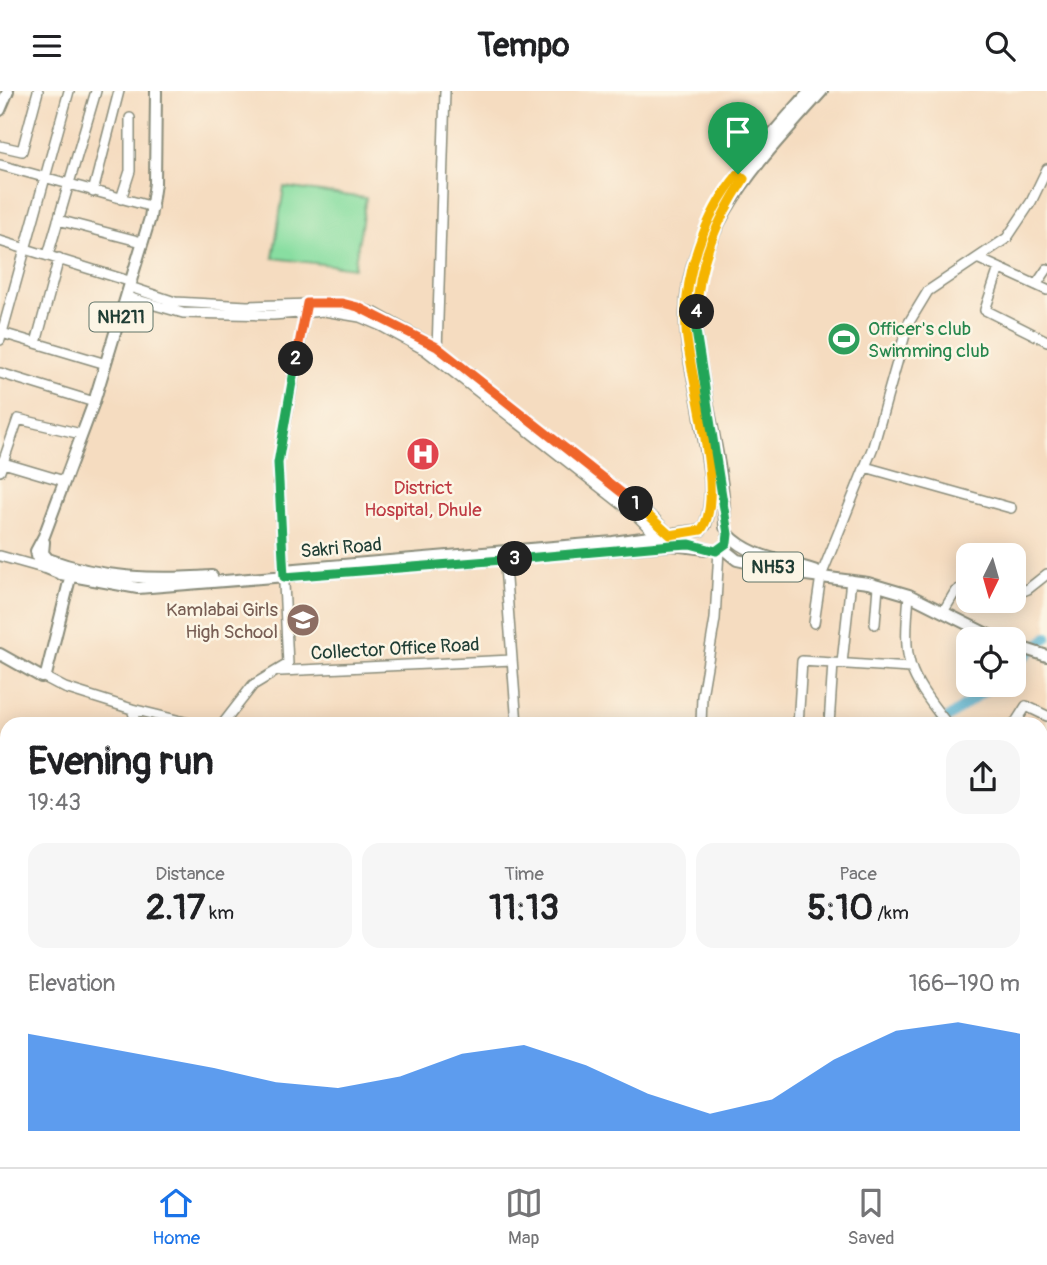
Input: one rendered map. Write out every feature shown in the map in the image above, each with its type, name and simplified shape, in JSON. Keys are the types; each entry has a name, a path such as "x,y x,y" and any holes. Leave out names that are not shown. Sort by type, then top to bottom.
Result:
{"main road":[{"path":"0,110 8,91"},
{"name":"NH211","path":"44,536 94,402 153,207 156,91"},
{"path":"44,536 35,559 45,569 72,571 138,588 284,573 504,556 672,545 720,549 726,531 724,496 696,331 697,301 709,243 741,177 810,91"},
{"path":"706,549 700,540 712,498 686,334 687,291 701,240 727,188 741,177 822,91"},
{"path":"504,556 664,536 715,522 726,531"},
{"name":"NH53","path":"726,531 746,549 823,575"},
{"path":"44,536 44,556 72,571"},
{"name":"NH53","path":"720,549 737,560 823,575"},
{"path":"0,654 44,677 72,571"},
{"path":"823,575 909,595 974,627"},
{"path":"1026,649 1046,656"}],"street":[{"path":"0,146 22,151 38,91"},
{"path":"69,91 1,336 36,343 106,364"},
{"path":"48,255 96,91"},
{"path":"93,192 119,91"},
{"path":"437,359 445,91"},
{"path":"121,199 130,171 130,118"},
{"path":"0,165 46,180 153,207"},
{"path":"814,623 823,575 865,467 908,324 916,306 928,291 1007,238 1031,202 1047,169"},
{"path":"58,220 142,242"},
{"path":"0,242 59,258 183,313 273,316 306,307 342,303 358,307 437,347 656,520 664,536"},
{"path":"36,343 59,258"},
{"path":"977,258 1047,290"},
{"path":"999,268 985,310 1047,341"},
{"path":"1035,285 1047,269"},
{"path":"306,307 360,317 410,340 664,536"},
{"path":"228,717 253,685 281,671 288,661 278,463 306,307"},
{"path":"0,373 94,402"},
{"path":"509,417 516,409"},
{"path":"64,481 1,466 18,419 81,434"},
{"path":"865,467 1011,508"},
{"path":"701,717 702,696 715,619 720,549"},
{"path":"0,556 45,569"},
{"path":"504,556 516,717"},
{"path":"1026,590 1047,574"},
{"path":"829,717 851,580"},
{"path":"875,624 878,586"},
{"path":"943,611 956,591"},
{"path":"909,595 906,653 910,669 941,717"},
{"name":"Collector Office Road","path":"281,671 512,660"},
{"path":"798,717 800,663 910,669"},
{"path":"44,677 65,688 164,717"},
{"path":"1018,717 1023,707 1047,716"},
{"path":"132,709 134,717"}],"green space":[{"path":"284,187 366,198 354,268 273,258"}],"waterway":[{"path":"1026,656 1047,637"},
{"path":"949,717 976,697"}],"place":[{"name":"Officer's club Swimming club","path":"844,339"},
{"name":"District Hospital, Dhule","path":"423,454"},
{"name":"Kamlabai Girls High School","path":"303,620"}],"route":[{"path":"738,174 744,179 723,211 709,243 700,276 697,301 696,331 728,534 727,543 721,549 711,551 690,544 672,545 284,577 278,463 307,303 342,303 358,307 375,313 437,347 656,520 670,535 701,530 711,510 712,498 686,334 687,291 701,240 727,188 738,174"}]}
